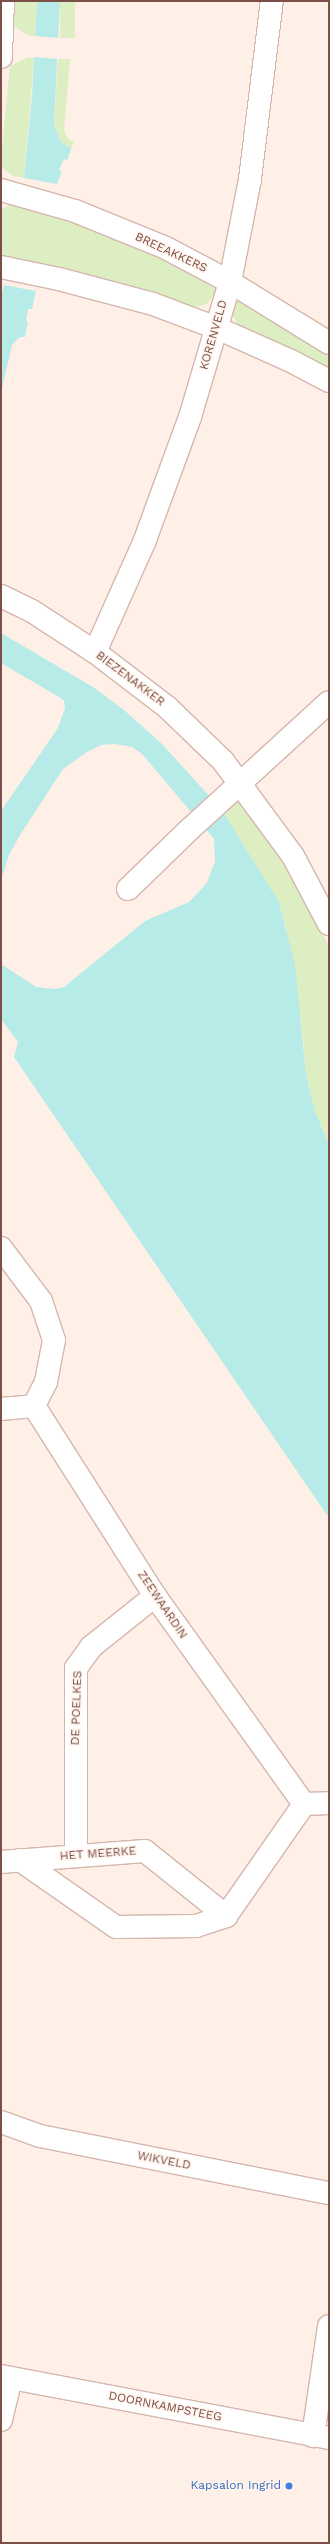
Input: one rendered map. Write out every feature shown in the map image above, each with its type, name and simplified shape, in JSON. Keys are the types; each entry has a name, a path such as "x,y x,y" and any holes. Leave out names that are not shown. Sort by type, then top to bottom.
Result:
{"street":[{"path":"1,57 3,1"},
{"name":"KORENVELD","path":"95,652 145,540 190,417 230,282 250,179 272,1"},
{"name":"BREEAKKERS","path":"1,190 75,211 166,248 230,282 329,343"},
{"path":"1,267 59,279 153,304 217,328 291,361 329,381"},
{"name":"BIEZENAKKER","path":"1,596 32,611 95,652 167,707 223,761 241,783 293,856 329,924"},
{"path":"128,889 190,829 329,702"},
{"path":"1,1248 41,1301 54,1340 46,1382 34,1406 1,1409"},
{"name":"ZEEWAARDIN","path":"34,1406 155,1596 304,1804"},
{"name":"DE POELKES","path":"76,1855 76,1668 91,1647 155,1596"},
{"path":"226,1916 304,1804 329,1803"},
{"name":"HET MEERKE","path":"10,1861 145,1851 226,1916"},
{"name":"HET MEERKE","path":"10,1861 116,1927 196,1926 226,1916"},
{"name":"WIKVELD","path":"1,2122 40,2136 329,2193"},
{"path":"321,2437 329,2326"},
{"path":"1,2420 6,2377"},
{"name":"DOORNKAMPSTEEG","path":"6,2377 321,2437"}],"green space":[{"path":"13,1 37,1 35,36 29,36 13,26"},
{"path":"60,1 75,1 75,38 60,38"},
{"path":"28,57 34,58 24,178 13,176 1,167 1,157 10,66"},
{"path":"58,59 70,59 64,130 68,139 74,142 71,149 60,141 54,124"},
{"path":"23,203 133,243 218,286 218,290 207,304 189,308 1,257 1,209 11,204"},
{"path":"233,297 329,353 329,374 240,328 230,311"},
{"path":"238,795 280,854 329,946 329,1145 315,1111 306,1074 303,1037 286,929 279,902 222,810"}],"water":[{"path":"37,1 60,1 54,124 60,141 71,149 67,160 64,159 59,170 62,172 57,184 24,178 32,95"},
{"path":"4,285 36,291 32,309 28,309 26,321 28,322 25,337 20,337 12,345 1,393 1,297"},
{"path":"1,633 93,687 124,710 162,744 222,810 279,902 295,965 306,1074 315,1111 329,1145 329,1518 14,1057 18,1042 1,1019 1,964 36,987 55,989 64,987 145,921 189,902 207,883 215,861 214,839 142,754 132,747 115,744 101,745 87,752 63,769 20,835 9,855 1,880 1,811 58,728 65,708 64,701 59,697 1,663"}],"pier":[{"path":"33,36 61,38 59,59 32,57"}],"place":[{"name":"Kapsalon Ingrid","path":"289,2486"}]}
